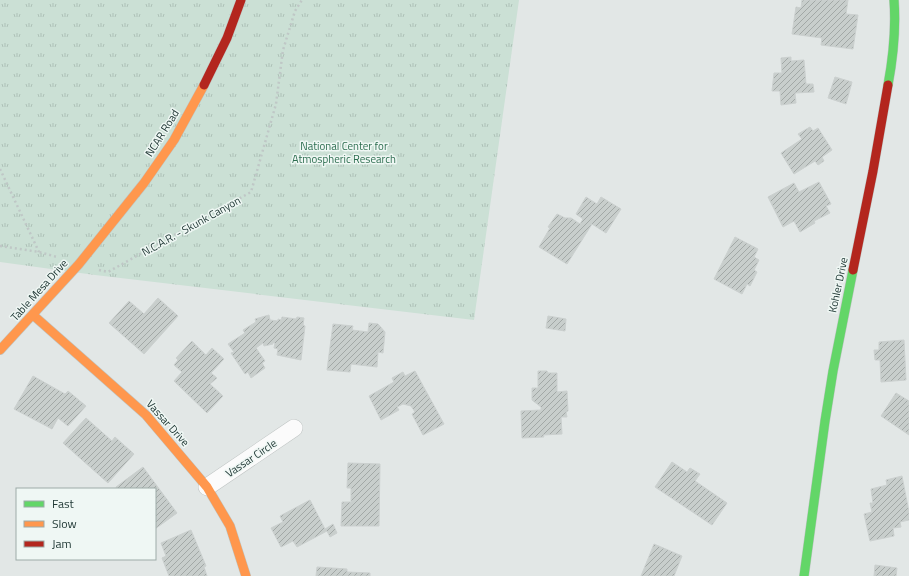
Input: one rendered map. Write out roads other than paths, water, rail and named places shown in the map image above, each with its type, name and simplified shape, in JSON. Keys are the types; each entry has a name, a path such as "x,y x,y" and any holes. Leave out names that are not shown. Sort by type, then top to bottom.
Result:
{"street":[{"name":"NCAR Road","path":"79,264 144,183 174,140 201,91 227,38 241,0"},
{"name":"Kohler Drive","path":"804,576 832,371 873,171 891,68 895,14 894,0"},
{"name":"Table Mesa Drive","path":"0,350 79,264"},
{"name":"Vassar Drive","path":"33,315 146,415 207,487 230,526 246,576"},
{"name":"Vassar Circle","path":"207,487 294,428"}],"park label":[{"name":"National Center for Atmospheric Research","path":"344,152"}]}
